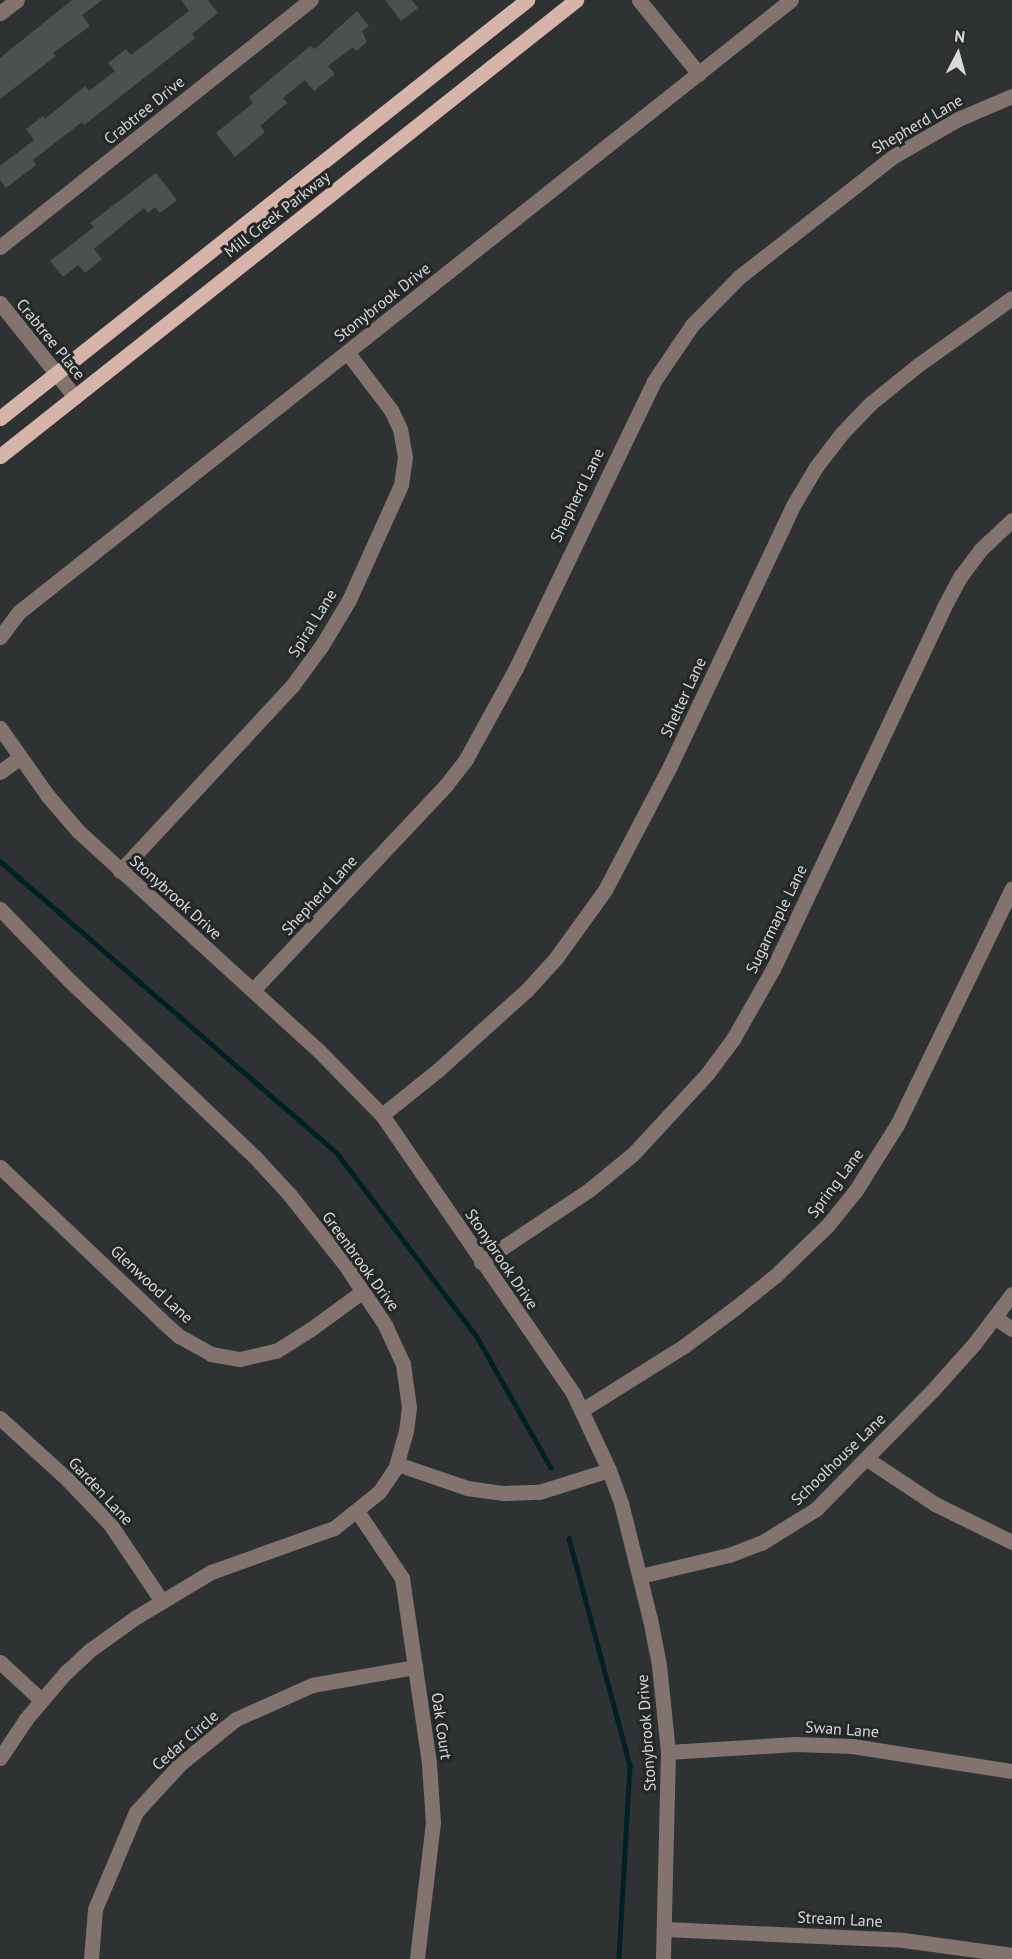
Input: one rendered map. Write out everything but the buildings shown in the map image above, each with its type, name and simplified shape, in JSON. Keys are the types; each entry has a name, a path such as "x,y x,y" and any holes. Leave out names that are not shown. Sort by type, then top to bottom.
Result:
{"main road":[{"name":"Mill Creek Parkway","path":"0,418 527,0"},
{"name":"Mill Creek Parkway","path":"0,456 576,0"}],"street":[{"path":"0,13 17,0"},
{"name":"Crabtree Drive","path":"0,247 311,0"},
{"path":"639,0 699,74"},
{"name":"Stonybrook Drive","path":"0,637 19,612 791,0"},
{"name":"Shepherd Lane","path":"253,990 446,785 466,759 516,668 654,381 692,325 739,277 885,162 958,119 1012,96"},
{"name":"Shelter Lane","path":"382,1115 463,1048 527,990 555,958 599,899 670,766 794,504 816,467 835,442 871,403 918,364 1012,298"},
{"name":"Crabtree Place","path":"0,303 75,397"},
{"name":"Spiral Lane","path":"120,871 270,712 304,670 349,600 401,485 405,457 400,429 391,410 347,352"},
{"name":"Sugarmaple Lane","path":"482,1262 572,1202 633,1154 707,1074 733,1039 773,969 960,577 980,550 1012,520"},
{"name":"Stonybrook Drive","path":"0,728 19,758 78,831 253,990 382,1115 482,1262 555,1363 582,1410 609,1470 640,1576 659,1665 668,1752 663,1959"},
{"path":"0,772 19,758"},
{"name":"Spring Lane","path":"582,1410 684,1346 735,1308 776,1275 827,1226 856,1190 897,1125 1012,888"},
{"name":"Greenbrook Drive","path":"0,909 70,981 254,1156 288,1194 363,1291 398,1350 407,1383 406,1431 397,1464 388,1483 357,1511 318,1535 211,1572 161,1600 90,1650 41,1700 0,1758"},
{"name":"Glenwood Lane","path":"0,1167 161,1320 194,1346 211,1354 240,1359 276,1351 363,1291"},
{"name":"Schoolhouse Lane","path":"640,1576 729,1555 761,1543 816,1509 867,1459 996,1318 1012,1294"},
{"path":"996,1318 1012,1329"},
{"name":"Garden Lane","path":"0,1418 67,1479 110,1524 161,1600"},
{"path":"867,1459 935,1504 1012,1542"},
{"path":"397,1464 467,1488 504,1493 539,1492 609,1470"},
{"name":"Oak Court","path":"357,1511 402,1578 429,1764 433,1822 417,1959"},
{"path":"0,1662 41,1700"},
{"name":"Cedar Circle","path":"91,1959 95,1909 136,1812 180,1764 236,1719 312,1685 415,1667"},
{"name":"Swan Lane","path":"668,1752 795,1744 852,1746 1012,1771"},
{"name":"Stream Lane","path":"665,1929 903,1940 1012,1955"}],"waterway":[{"path":"0,861 337,1153 477,1337 551,1468"},
{"path":"569,1538 630,1766 619,1959"}]}
